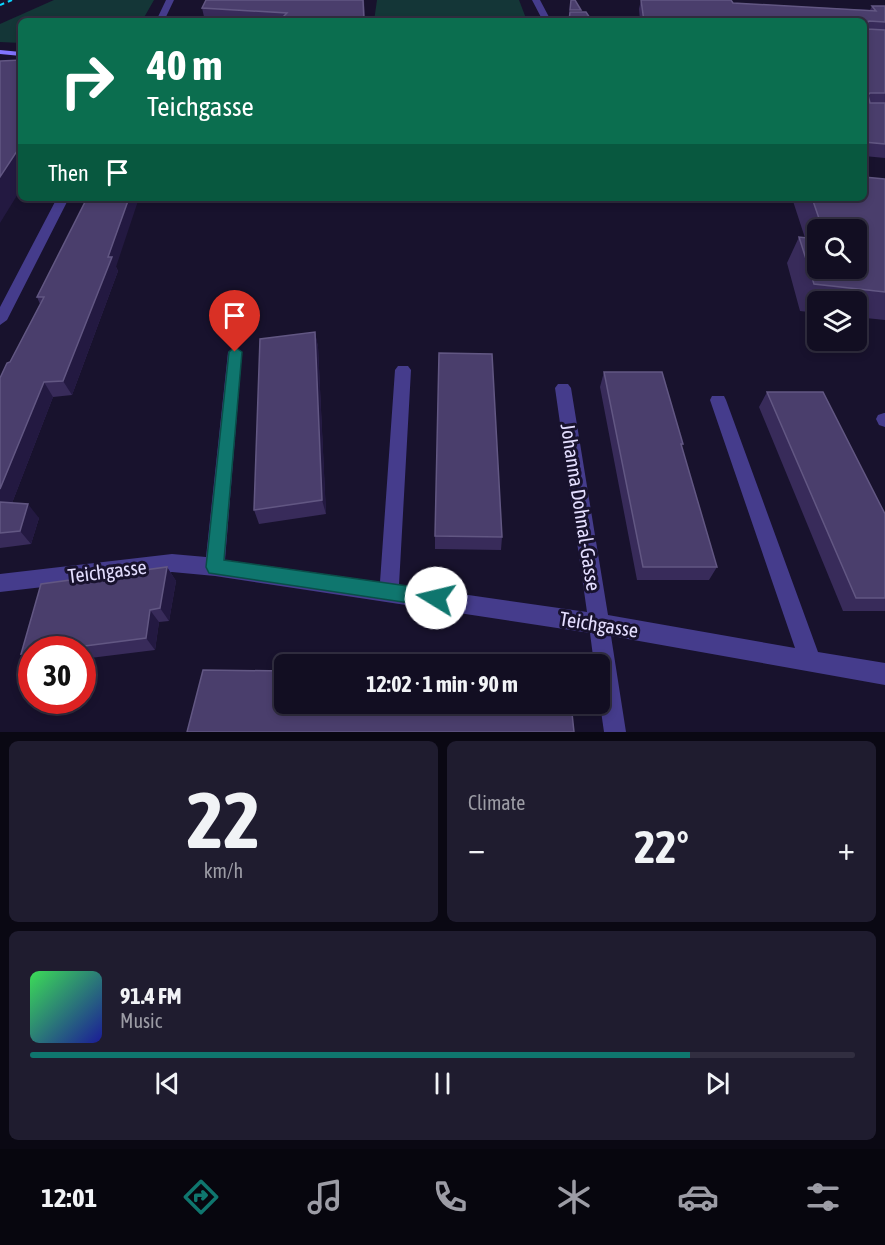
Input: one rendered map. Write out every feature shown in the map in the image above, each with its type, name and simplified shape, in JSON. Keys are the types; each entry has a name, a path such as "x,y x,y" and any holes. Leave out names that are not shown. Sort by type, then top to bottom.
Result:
{"main road":[{"path":"0,52 18,54"}],"street":[{"path":"161,18 170,0"},
{"path":"536,0 546,18"},
{"path":"0,320 61,201"},
{"path":"215,567 235,352"},
{"path":"389,591 403,370"},
{"name":"Johanna Dohnal-Gasse","path":"563,388 615,732"},
{"path":"718,400 810,659"},
{"name":"Teichgasse","path":"0,583 172,563 215,567 389,591 599,624 810,659 885,674"}],"green space":[{"path":"54,0 154,0 144,18 18,18 18,43 0,42 0,24"},
{"path":"377,0 519,0 526,18 374,18"}],"building":[{"path":"206,0 363,0 364,18 282,18 287,13 202,8"},
{"path":"571,0 575,0 581,10 570,10"},
{"path":"641,0 731,0 733,3 876,11 872,6 885,6 885,22 869,21 867,23 867,18 644,18"},
{"path":"570,12 586,12 590,18 569,18"},
{"path":"867,29 885,30 885,93 868,95 870,103 885,103 885,144 867,142"},
{"path":"18,60 18,150 0,177 0,61"},
{"path":"867,177 885,179 885,292 814,284 812,279 867,279 867,219 819,219 813,201 867,201"},
{"path":"85,201 128,201 108,257 112,257 63,381 44,382 0,489 0,378 44,297 37,297"},
{"path":"799,237 807,238 807,262"},
{"path":"315,332 322,500 254,510 260,339"},
{"path":"439,353 492,354 502,537 435,536"},
{"path":"604,372 662,372 717,567 643,567"},
{"path":"767,392 823,392 885,514 885,598 856,598"},
{"path":"0,502 28,504 20,531 0,533"},
{"path":"167,567 160,608 150,610 146,638 96,645 96,636 26,636 41,584"},
{"path":"203,670 274,671 274,714 572,714 574,732 187,732"}],"railway":[{"path":"0,5 12,0"}],"route":[{"path":"235,352 215,567 436,598"}]}
